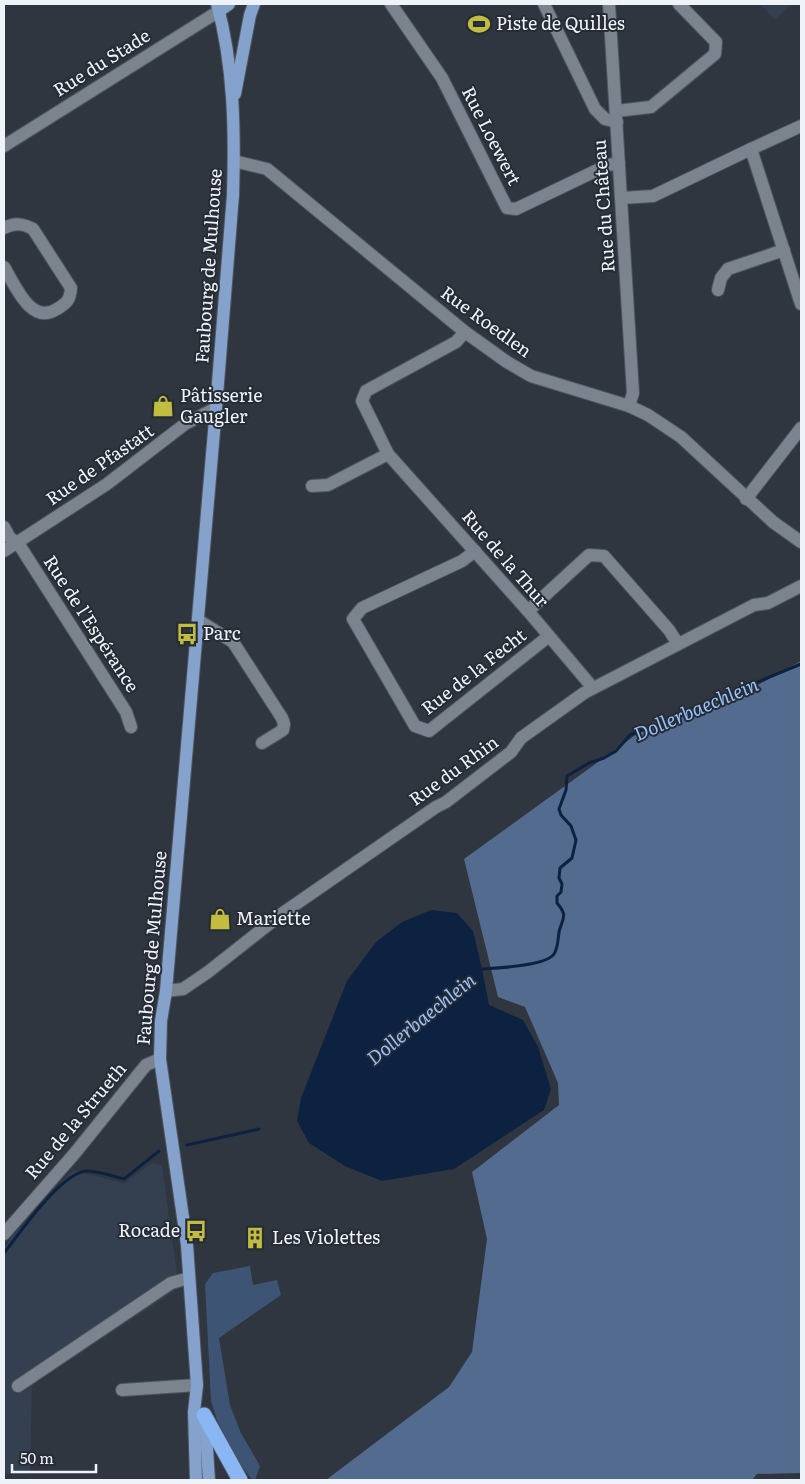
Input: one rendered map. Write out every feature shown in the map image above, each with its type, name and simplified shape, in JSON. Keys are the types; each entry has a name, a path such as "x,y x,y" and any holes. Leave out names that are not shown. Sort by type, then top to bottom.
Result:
{"highway":[{"path":"204,1415 240,1480"}],"main road":[{"path":"232,109 250,15 254,4"},
{"name":"Faubourg de Mulhouse","path":"196,1480 194,1412 196,1385 187,1245 160,1059 161,1021 166,991 216,408 234,162 232,109 222,6"},
{"name":"Faubourg de Mulhouse","path":"196,1385 204,1415 209,1480"}],"street":[{"name":"Rue Loewert","path":"391,4 442,78 507,208 516,209 608,165 619,163"},
{"path":"544,4 595,109 605,119 652,107 715,54 716,42 679,4"},
{"name":"Rue du Château","path":"609,4 633,392 629,406"},
{"name":"Rue du Stade","path":"4,146 222,6"},
{"path":"622,198 653,196 801,126"},
{"path":"751,149 784,250 798,283 801,304"},
{"name":"Rue Roedlen","path":"234,162 267,169 465,332 506,362 531,376 629,406 681,438 746,499 801,542"},
{"path":"4,228 13,224 23,224 33,229 71,288 67,303 50,314 36,312 28,305 4,267"},
{"path":"718,290 721,278 728,269 784,250"},
{"name":"Rue de la Thur","path":"465,332 456,342 366,391 362,401 388,454 528,611 593,688"},
{"name":"Rue de Pfastatt","path":"4,551 107,484 185,424 216,408"},
{"path":"746,499 796,444 801,428"},
{"path":"312,486 328,484 388,454"},
{"name":"Rue de l'Espérance","path":"4,527 10,538 18,542 126,712 131,727"},
{"name":"Rue de la Fecht","path":"475,551 462,561 362,608 353,619 415,726 429,731 549,636"},
{"path":"528,611 589,555 604,556 669,630 678,644"},
{"name":"Rue du Rhin","path":"166,991 182,989 208,972 283,913 436,806 446,802 511,752 521,738 593,688 754,605 768,603 801,586"},
{"path":"198,620 233,642 282,718 283,730 262,743"},
{"name":"Rue de la Strueth","path":"4,1234 75,1152 146,1065 160,1059"},
{"path":"18,1386 171,1283 189,1278"},
{"path":"122,1390 196,1385"}],"shaded area":[{"path":"760,4 791,4 775,20"},
{"path":"801,661 801,1473 757,1474 752,1480 326,1480 449,1387 472,1352 487,1239 472,1172 559,1105 558,1083 525,1007 498,997 464,859 652,723 756,686"},
{"path":"152,1163 162,1165 179,1288 32,1385 30,1474 7,1474 4,1468 4,1249 11,1237 73,1170 124,1183"},
{"path":"250,1266 253,1285 277,1280 281,1295 219,1338 230,1405 241,1433 260,1466 255,1480 252,1480 235,1457 217,1420 211,1401 205,1284 213,1273"}],"water":[{"path":"431,910 457,913 473,931 489,1005 523,1020 538,1047 551,1089 544,1110 454,1169 382,1181 345,1166 309,1143 297,1121 301,1098 347,981 376,942 402,922"}],"waterway":[{"name":"Dollerbaechlein","path":"480,971 482,969 532,964 549,958 555,952 564,917 563,911 557,903 557,896 561,892 562,884 559,878 560,868 572,858 576,840 571,826 561,815 559,809 566,790 567,776 589,763 604,758 616,751 630,735 801,664"},
{"name":"Dollerbaechlein","path":"187,1145 259,1129"},
{"name":"Dollerbaechlein","path":"4,1253 43,1204 67,1180 79,1173 89,1171 124,1179 159,1151"}],"place":[{"name":"Piste de Quilles","path":"479,24"},
{"name":"Pâtisserie Gaugler","path":"163,406"},
{"name":"Parc","path":"187,634"},
{"name":"Mariette","path":"220,919"},
{"name":"Rocade","path":"196,1231"},
{"name":"Les Violettes","path":"255,1238"}]}
